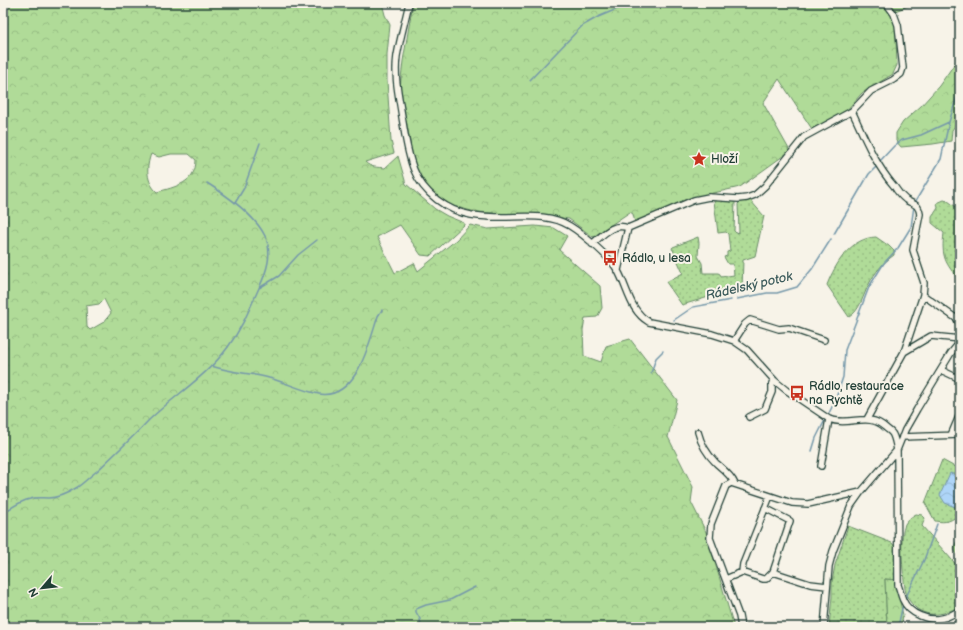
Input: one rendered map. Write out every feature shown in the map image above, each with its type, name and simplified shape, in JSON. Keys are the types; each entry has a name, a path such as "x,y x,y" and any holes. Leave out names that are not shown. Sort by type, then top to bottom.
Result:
{"street":[{"path":"407,3 407,12 397,56 396,74 398,94 408,151 413,168 418,179 428,192 444,205 453,210 466,214 494,217 552,218 569,225 592,244 618,270 632,304 644,319 649,322 727,337 747,350 775,381 786,390 829,419 836,422 867,419 874,420 883,425 893,434 897,450 898,585 903,601 911,611 931,619 942,619 960,610"},
{"path":"592,244 613,227 623,226 628,228 694,200 709,197 738,199 755,195 765,186 804,137 852,111 871,92 901,74 902,70 898,25 894,14 886,3"},
{"path":"852,111 879,166 901,196 919,208 920,214 913,250 924,283 923,294 904,352 867,419"},
{"path":"618,270 628,228"},
{"path":"923,294 957,319 960,324"},
{"path":"734,341 745,324 750,320 779,329 789,328 824,340"},
{"path":"904,352 931,336 960,338"},
{"path":"824,627 829,566 833,551 851,506 897,450 905,430 951,353 960,342"},
{"path":"941,370 960,379"},
{"path":"750,417 765,409 772,392 772,383 775,381"},
{"path":"951,436 960,414"},
{"path":"821,466 829,419"},
{"path":"698,432 705,448 735,484"},
{"path":"902,437 960,435"},
{"path":"741,627 739,616 710,538 711,524 726,486 731,483 792,503 808,504 861,492"},
{"path":"742,572 743,564 770,496"},
{"path":"726,579 742,572 766,579 773,572 790,521 765,508"},
{"path":"773,572 810,584 827,586"}],"green space":[{"path":"3,3 382,3 385,15 390,25 387,54 387,81 391,141 394,153 365,162 372,166 385,168 398,156 406,184 435,209 464,223 464,225 430,256 421,255 400,225 377,237 395,273 414,263 418,271 456,240 470,225 488,229 535,226 554,228 567,236 559,250 600,286 602,308 597,317 585,318 583,330 584,356 601,362 606,346 630,339 677,400 668,437 693,487 691,502 706,532 734,627 3,627","holes":["151,154 159,157 171,154 189,154 196,160 195,168 192,174 183,183 157,192 153,188 148,174 148,164","104,299 111,313 104,322 90,330 87,327 86,306 99,304"]},
{"path":"413,3 916,3 895,11 897,65 893,74 862,93 846,111 812,129 779,79 763,103 790,151 740,187 687,199 635,223 633,214 630,212 593,237 569,219 548,216 475,212 453,206 441,200 427,186 415,169 400,87"},
{"path":"960,56 960,119 952,130 951,141 901,147 896,141 896,133 903,122 921,106 939,86"},
{"path":"716,199 735,202 734,231 736,233 739,232 738,204 740,202 750,200 764,216 755,256 743,260 742,289 722,291 712,296 682,305 666,282 683,273 672,248 673,247 698,237 698,256 702,263 703,273 718,273 721,277 734,275 733,264 728,264 724,257 727,256 727,252 730,251 728,234 726,232 718,233 714,201"},
{"path":"944,200 948,201 960,210 960,281 945,259 943,248 944,233 932,223 932,217 938,208 937,203"},
{"path":"876,237 894,251 894,255 883,265 871,280 859,307 849,317 827,285 841,258 847,251 860,241 867,238"},
{"path":"960,457 960,514 949,521 935,521 925,503 942,460 955,467"},
{"path":"916,514 922,515 925,518 922,526 960,569 960,606 940,614 920,611 909,600 906,593 902,559 902,535 907,521"},
{"path":"848,526 892,543 895,547 895,580 885,579 887,627 829,627 832,582 835,565"},
{"path":"960,537 960,556 955,552 954,547"},
{"path":"885,579 895,580 903,615 901,627 887,627"}],"water":[{"path":"950,473 960,476 960,509 945,503 940,495"}],"waterway":[{"path":"530,80 582,26 617,9 645,3"},
{"path":"859,3 871,8 886,6"},
{"name":"Rádelský potok","path":"880,161 902,140 921,135 949,122 960,87"},
{"path":"915,202 941,159 949,122"},
{"path":"235,203 244,188 260,143"},
{"name":"Rádelský potok","path":"834,234 869,174 876,167"},
{"path":"3,513 26,500 34,498 51,498 70,492 76,488 104,465 149,420 210,367 228,347 237,333 264,275 268,262 269,249 265,236 247,213 207,183"},
{"path":"828,415 835,401 843,377 845,350 869,287 884,263 898,248 911,227 914,206"},
{"name":"Rádelský potok","path":"737,299 767,293 777,293 797,287 812,269 831,239"},
{"path":"259,288 279,276 298,255 317,240"},
{"name":"Rádelský potok","path":"674,320 693,307 731,300"},
{"path":"211,366 264,377 313,393 332,393 343,388 352,379 365,354 378,316 382,310"},
{"name":"Rádelský potok","path":"651,373 656,358 663,351"},
{"path":"812,451 816,438 826,418"},
{"path":"905,599 924,560 937,524"},
{"path":"421,626 416,609 426,605 450,600 475,587"},
{"path":"898,627 903,604"},
{"path":"390,627 402,625 414,627 434,625 450,627"}],"place":[{"name":"Hloží","path":"699,159"},
{"name":"Rádlo, u lesa","path":"610,258"},
{"name":"Rádlo, restaurace na Rychtě","path":"797,393"}]}
